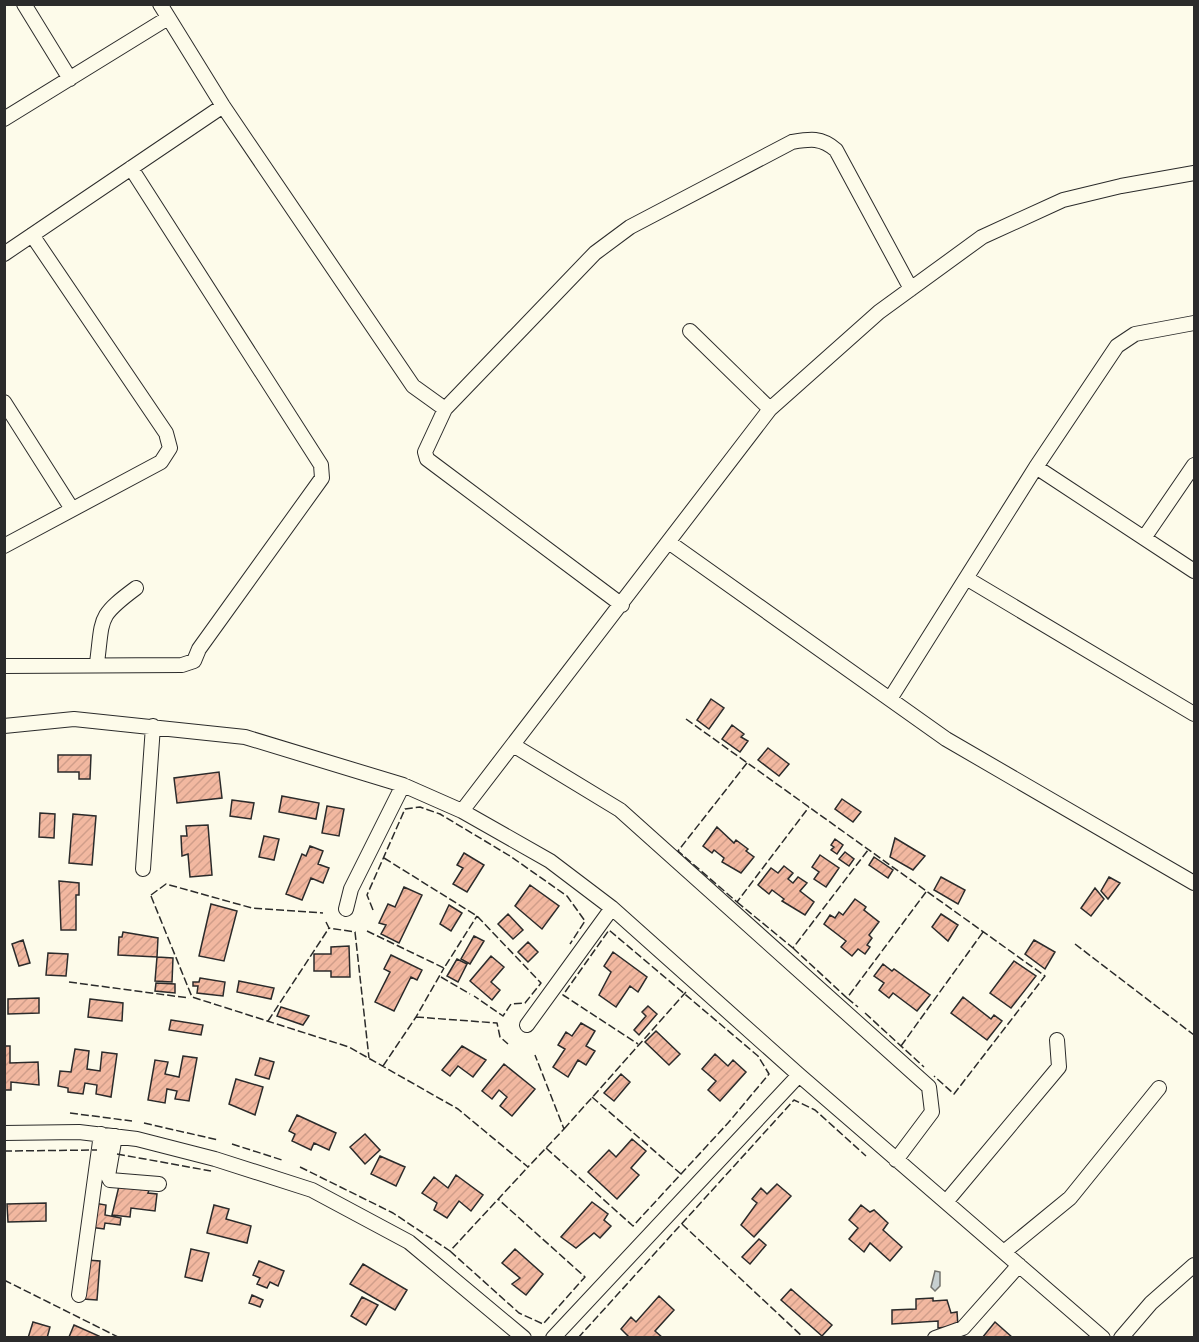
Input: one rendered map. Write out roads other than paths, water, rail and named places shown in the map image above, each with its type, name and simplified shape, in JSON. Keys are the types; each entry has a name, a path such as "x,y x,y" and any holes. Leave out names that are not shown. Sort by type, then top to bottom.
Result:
{"street":[{"path":"24,4 70,79"},
{"path":"160,4 223,106 413,386 445,409"},
{"path":"4,119 168,18"},
{"path":"4,254 223,106"},
{"path":"622,605 427,459 425,452 445,409 595,253 630,227 792,142 814,139 826,141 836,150 910,289"},
{"path":"4,666 97,663 182,665 194,661 200,649 322,478 321,465 131,168"},
{"path":"462,811 670,543 770,409 879,312 982,237 1063,200 1121,186 1194,173"},
{"path":"4,546 161,462 170,448 166,433 32,235"},
{"path":"890,699 1036,467 1117,346 1135,334 1194,323"},
{"path":"690,331 770,409"},
{"path":"4,402 72,509"},
{"path":"1144,538 1194,465"},
{"path":"1036,467 1194,571"},
{"path":"670,543 946,739 1194,883"},
{"path":"966,578 1194,714"},
{"path":"97,663 103,617 110,607 136,588"},
{"path":"4,726 74,719 245,737 403,784 462,811 550,861 612,908 896,1160 1103,1338"},
{"path":"143,869 153,726"},
{"path":"513,745 620,810 929,1087 932,1112 896,1160"},
{"path":"346,909 351,889 403,784"},
{"path":"527,1025 612,908"},
{"path":"946,1202 1059,1067 1057,1040"},
{"path":"553,1338 799,1075"},
{"path":"1004,1252 1070,1198 1159,1088"},
{"path":"4,1133 115,1136 215,1159 312,1190 409,1242 524,1338"},
{"path":"79,1296 101,1134"},
{"path":"115,1136 108,1176 110,1180 159,1184"},
{"path":"935,1338 963,1328 1019,1265"},
{"path":"1121,1338 1151,1303 1194,1265"}]}
